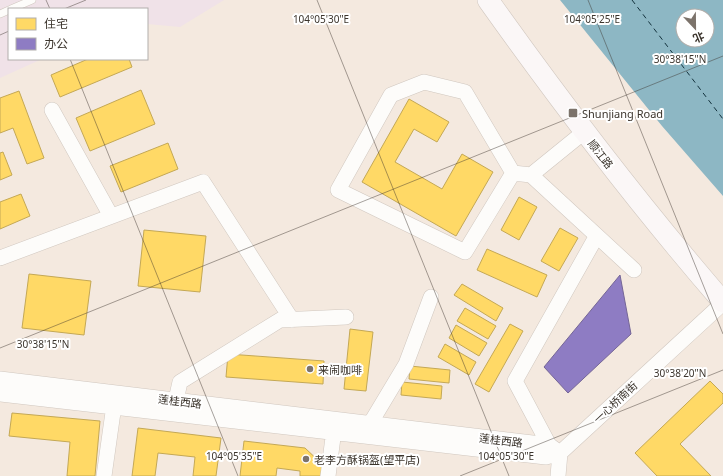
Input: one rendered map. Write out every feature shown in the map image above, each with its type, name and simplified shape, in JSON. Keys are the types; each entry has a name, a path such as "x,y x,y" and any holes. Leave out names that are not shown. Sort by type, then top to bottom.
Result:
{"main road":[{"name":"顺江路","path":"488,0 584,132 668,238 723,302"},
{"name":"顺江路","path":"504,0 606,139 674,227 723,283"}],"street":[{"path":"513,173 466,252 338,190 391,95 424,82 465,92 513,173 531,176 596,238 634,270"},
{"path":"52,110 111,216"},
{"path":"531,176 584,132"},
{"path":"0,258 203,182 292,320"},
{"path":"558,476 554,449 515,381 596,238"},
{"path":"370,424 406,364 431,297"},
{"name":"一心桥南街","path":"554,449 723,302"},
{"path":"176,400 180,382 280,320 346,317"},
{"name":"莲桂西路","path":"0,379 115,400 335,426 370,424 554,449"},
{"name":"莲桂西路","path":"0,394 115,400 176,400 335,426 546,457 554,449"},
{"path":"104,476 115,400"},
{"path":"328,476 335,426"}],"lane":[{"path":"12,8 32,0"}],"shaded area":[{"path":"0,0 224,0 180,27 148,24 148,8 8,8 8,60 40,60 0,78"}],"water":[{"path":"560,0 723,0 723,196 662,126"}],"building: 住宅":[{"path":"86,60 129,60 132,67 60,97 51,75"},
{"path":"141,90 155,124 90,151 76,118"},
{"path":"19,91 44,158 27,164 13,128 0,133 0,98"},
{"path":"409,99 449,122 437,142 414,129 395,162 442,189 462,154 493,172 456,236 362,182"},
{"path":"168,143 178,169 121,192 110,166"},
{"path":"3,152 12,175 0,180 0,153"},
{"path":"21,194 30,216 0,229 0,202"},
{"path":"519,197 537,207 519,240 501,230"},
{"path":"560,228 578,238 559,271 541,261"},
{"path":"144,230 206,236 200,292 138,286"},
{"path":"487,249 547,275 537,297 477,270"},
{"path":"29,274 91,281 84,335 22,328"},
{"path":"462,284 503,308 496,321 454,295"},
{"path":"465,308 496,326 488,339 457,321"},
{"path":"510,324 523,331 489,392 475,384"},
{"path":"456,325 487,343 479,356 449,338"},
{"path":"350,329 373,332 366,391 344,389"},
{"path":"445,344 476,362 469,375 438,357"},
{"path":"228,354 324,361 323,384 226,377"},
{"path":"410,366 450,370 449,383 409,379"},
{"path":"710,381 723,394 723,403 680,444 711,476 657,476 635,453"},
{"path":"402,382 442,386 441,399 401,395"},
{"path":"12,413 100,421 95,476 67,476 70,442 9,436"},
{"path":"138,428 221,438 216,476 193,476 195,457 158,453 155,476 132,476"},
{"path":"244,441 305,448 322,464 321,476 300,476 300,471 277,468 276,476 240,476"}],"building: 办公":[{"path":"620,275 631,334 568,393 544,367"}],"ferry route":[{"path":"632,0 723,119"}],"place":[{"name":"Shunjiang Road","path":"573,113"},
{"name":"来闹咖啡","path":"310,369"},
{"name":"老李方酥锅盔(望平店)","path":"306,459"}]}
